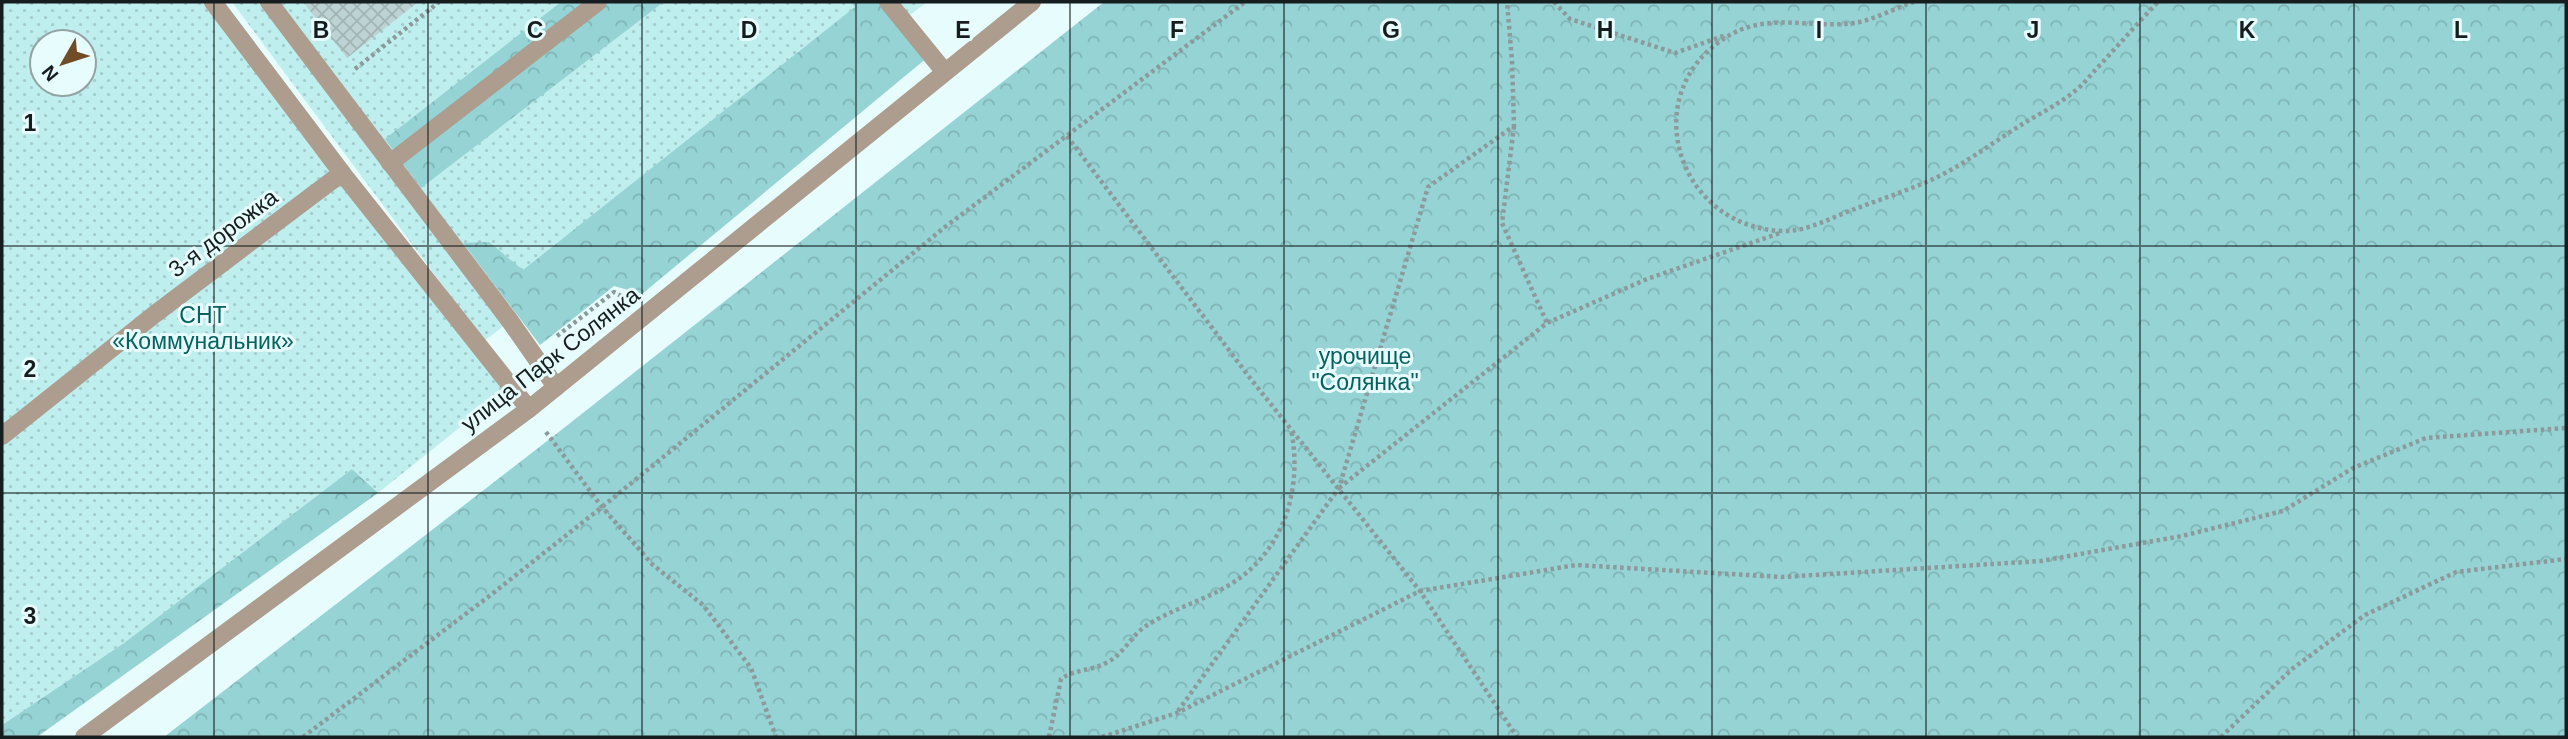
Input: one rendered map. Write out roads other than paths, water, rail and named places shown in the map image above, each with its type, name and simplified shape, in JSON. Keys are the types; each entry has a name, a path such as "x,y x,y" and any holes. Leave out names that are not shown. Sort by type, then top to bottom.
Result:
{"street":[{"path":"214,2 342,173 529,409"},
{"path":"268,2 556,387"},
{"path":"390,163 598,2"},
{"path":"888,2 944,71"},
{"name":"улица Парк Солянка","path":"85,737 529,409 1032,2"},
{"name":"3-я дорожка","path":"2,436 155,314 342,173"}],"park label":[{"name":"СНТ «Коммунальник»","path":"203,328"},
{"name":"урочище \"Солянка\"","path":"1365,369"}]}
